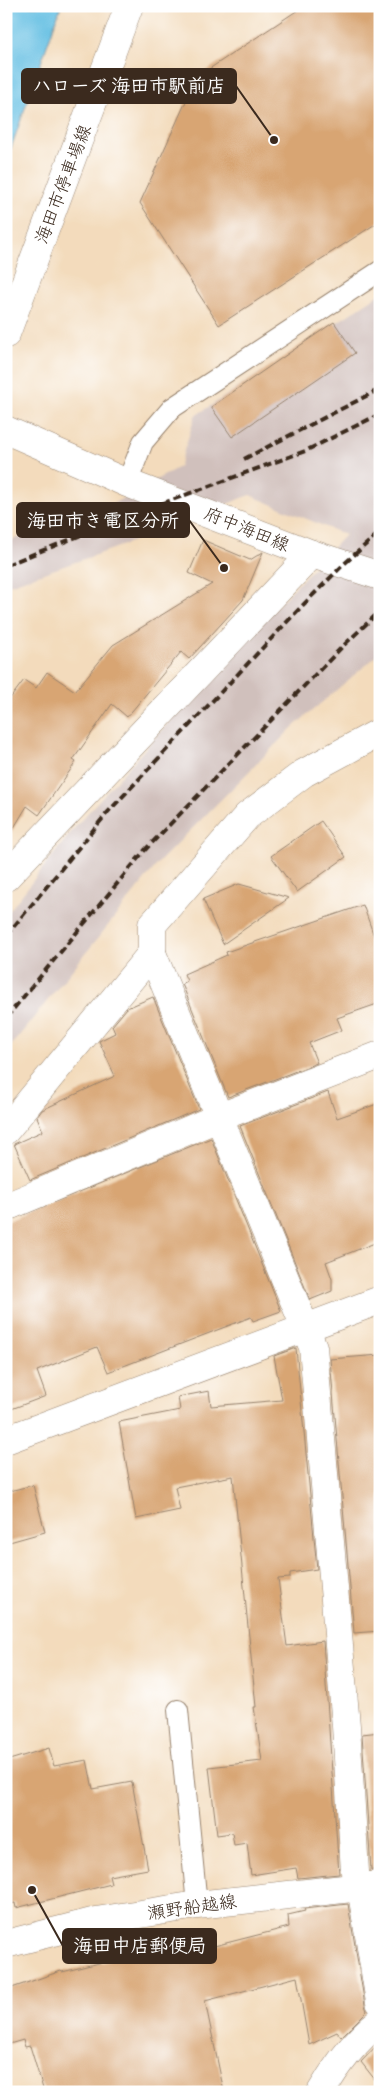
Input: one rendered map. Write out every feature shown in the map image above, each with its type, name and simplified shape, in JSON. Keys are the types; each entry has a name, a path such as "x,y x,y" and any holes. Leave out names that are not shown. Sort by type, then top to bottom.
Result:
{"street":[{"name":"海田市停車場線","path":"6,334 129,6"},
{"name":"府中海田線","path":"6,430 127,482 312,554 380,576"},
{"path":"6,877 312,554"},
{"path":"380,732 304,773 247,816 152,925 152,953 313,1347 346,1726 380,2002"},
{"path":"6,1130 152,953"},
{"path":"6,1207 220,1117 380,1055"},
{"path":"6,1440 380,1300"},
{"name":"瀬野船越線","path":"6,1944 96,1921 197,1905 366,1887"},
{"path":"321,2092 367,2031 380,2021"}],"lane":[{"path":"127,482 144,442 172,408 380,271"},
{"path":"178,1710 197,1905"}],"shaded area":[{"path":"380,294 380,653 293,727 160,861 6,1052 6,915 76,826 211,675 345,535 250,495 113,549 6,586 6,542 109,506 179,467 195,416"}],"water":[{"path":"6,6 61,6 6,162"}],"building":[{"path":"304,6 380,6 380,221 219,325 140,203 197,77"},
{"path":"334,322 355,353 232,437 211,407"},
{"path":"203,540 250,560 263,552 243,600 189,659 181,652 127,717 112,704 73,760 76,762 39,815 27,806 6,841 6,704 24,680 36,688 47,672 75,691 113,645 212,584 189,573"},
{"path":"321,821 346,857 297,892 271,856"},
{"path":"239,884 289,898 223,944 203,899"},
{"path":"363,905 380,953 380,1003 337,1018 342,1030 309,1043 317,1063 228,1097 182,984 187,981 184,974 227,955 226,952"},
{"path":"153,997 199,1109 30,1180 14,1144 43,1131 37,1117 42,1110 115,1076 99,1041 115,1033 112,1026 127,1008"},
{"path":"328,1092 337,1118 380,1103 380,1241 326,1262 332,1279 332,1291 310,1300 240,1126"},
{"path":"211,1138 281,1311 253,1321 251,1317 108,1372 97,1347 37,1371 46,1396 6,1411 6,1222"},
{"path":"296,1348 317,1569 290,1573 290,1578 278,1579 287,1646 323,1641 339,1874 298,1878 296,1868 251,1875 247,1843 234,1845 232,1833 217,1835 209,1767 262,1761 254,1707 256,1707 233,1476 175,1487 180,1510 136,1519 119,1422 180,1410 178,1397 209,1391 211,1406 282,1400 274,1356"},
{"path":"380,1355 380,1631 354,1633 330,1359"},
{"path":"33,1485 45,1532 6,1543 6,1492"},
{"path":"380,1732 380,1870 371,1870 362,1734"},
{"path":"49,1748 54,1766 87,1760 93,1789 132,1782 148,1869 109,1876 111,1884 16,1908 15,1903 6,1905 6,1761"},
{"path":"348,1904 367,2011 341,2037 337,2032 309,2045 297,1977 205,2001 224,2092 44,2092 30,2046 25,2047 23,2040 6,2045 6,1990 61,1971 144,1952 143,1948 171,1942 175,1956 289,1927 288,1915 305,1911 304,1909"},
{"path":"380,2042 380,2086 361,2062"}],"railway":[{"path":"244,459 380,389"},
{"path":"6,565 142,511 305,451 380,414"},
{"path":"6,936 108,812 301,607 344,564 380,532"},
{"path":"6,1018 145,850 343,646 380,611"}],"place":[{"name":"ハローズ 海田市駅前店","path":"274,140"},
{"name":"海田市き電区分所","path":"224,568"},
{"name":"海田中店郵便局","path":"32,1890"}]}
